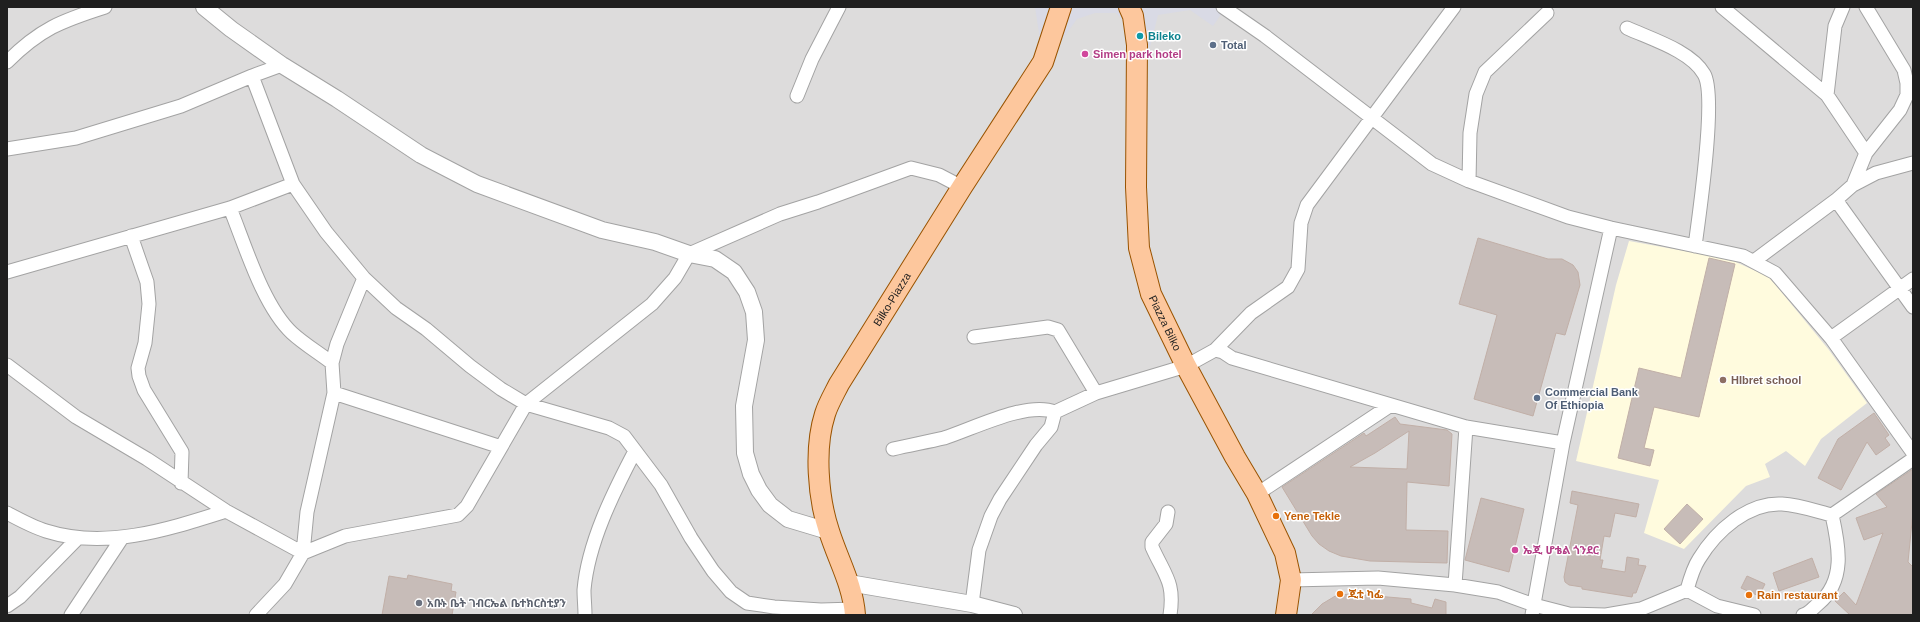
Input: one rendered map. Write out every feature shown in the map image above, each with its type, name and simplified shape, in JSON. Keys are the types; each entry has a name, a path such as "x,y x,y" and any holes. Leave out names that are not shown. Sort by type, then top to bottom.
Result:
{"main road":[{"name":"Bilko-Piazza","path":"855,612 849,583 828,531 820,487 819,448 825,414 839,384 962,187 1043,62 1061,7"},
{"name":"Piazza Bilko","path":"1128,7 1133,16 1137,45 1136,187 1139,248 1151,294 1186,366 1235,457 1257,494 1285,553 1291,580 1286,615"}],"street":[{"path":"7,62 36,36 64,20 105,7"},
{"path":"204,7 231,29 282,65 337,99 421,155 477,184 602,230 655,242 689,254 715,259 734,272 747,292 754,312 756,340 744,406 745,453 751,474 758,490 770,505 788,519 828,531"},
{"path":"798,96 812,59 839,7"},
{"path":"1223,7 1265,36 1432,164 1469,181 1568,217 1611,228 1744,256 1775,273 1831,338 1913,453"},
{"path":"893,449 944,437 984,422 1029,411 1046,409 1055,412 1096,393 1186,366 1215,350 1251,313 1288,287 1298,269 1300,222 1306,205 1371,116 1454,7"},
{"path":"1722,7 1827,95 1866,153"},
{"path":"1827,95 1835,26 1843,7"},
{"path":"1853,185 1866,153 1900,110 1907,95 1907,83 1904,70 1866,7"},
{"path":"1469,181 1470,133 1476,94 1485,72 1548,12"},
{"path":"1627,28 1689,56 1705,75 1709,95 1706,157 1695,246"},
{"path":"7,149 83,136 181,106 282,65"},
{"path":"252,76 293,184 326,232 364,278 396,308 426,329 470,366 501,389 526,404 609,428 624,436 661,485 691,538 713,571 731,592 747,603 774,607 855,612"},
{"path":"1754,261 1836,200 1853,185 1876,173 1913,163"},
{"path":"303,553 345,536 388,527 449,518 458,515 467,506 526,404 652,304 675,278 689,254 780,214 818,202 911,168 939,175 962,187"},
{"path":"7,272 230,208 293,184"},
{"path":"1836,200 1913,307"},
{"path":"230,208 263,288 275,312 292,333 332,363"},
{"path":"1533,610 1563,443 1611,228"},
{"path":"131,236 147,282 149,304 145,343 138,368 139,376 144,390 182,452 181,483"},
{"path":"256,615 285,584 303,553 307,512 334,393 332,363 337,344 364,278"},
{"path":"1831,338 1913,279"},
{"path":"974,337 1048,327 1058,330 1096,393"},
{"path":"1215,350 1223,352 1232,358 1466,427 1563,443"},
{"path":"7,365 76,417 147,459 181,483 226,511 303,553"},
{"path":"334,393 501,447"},
{"path":"1257,494 1391,404"},
{"path":"978,609 979,550 991,516 1000,499 1036,445 1051,427 1055,412"},
{"path":"1455,585 1466,427"},
{"path":"585,615 584,590 592,552 613,493 635,451"},
{"path":"1687,590 1691,576 1699,559 1713,541 1734,520 1758,506 1781,504 1832,515 1913,459"},
{"path":"7,514 46,531 78,538 122,538 173,528 226,511"},
{"path":"1168,512 1166,524 1152,542 1152,547 1171,586 1172,593 1170,615"},
{"path":"1803,615 1823,600 1835,580 1840,563 1838,538 1832,515"},
{"path":"7,606 20,597 78,538"},
{"path":"71,615 122,538"},
{"path":"1291,580 1378,578 1455,585 1498,592 1533,610 1569,614 1605,615 1641,609 1687,590"},
{"path":"849,583 1014,615"},
{"path":"1687,590 1717,606 1754,615"}],"shaded area":[{"path":"7,7 1913,7 1913,615 7,615"},
{"name":"Bileko","path":"1035,7 1226,7 1213,26 1190,10 1158,15 1146,63 1126,62 1127,25 1116,13 1095,13 1077,19 1056,48 1041,46"},
{"name":"HIbret school","path":"1629,241 1729,259 1769,277 1829,350 1867,403 1821,439 1805,466 1786,451 1765,464 1770,477 1746,486 1684,549 1644,533 1659,480 1576,461 1616,285"}],"building":[{"path":"1478,238 1548,259 1562,259 1573,265 1578,272 1580,285 1565,335 1556,333 1533,416 1474,399 1497,315 1459,304"},
{"path":"1709,258 1735,264 1699,417 1654,407 1644,448 1654,450 1650,466 1618,458 1639,368 1681,378"},
{"path":"1874,413 1889,435 1885,438 1890,445 1876,455 1867,442 1841,490 1818,478 1838,439"},
{"path":"1395,417 1400,424 1447,430 1452,434 1449,486 1407,482 1406,530 1448,531 1447,563 1370,561 1341,556 1329,551 1319,544 1312,536 1282,487 1364,433 1366,436","holes":["1409,431 1407,469 1350,467"]},
{"path":"1913,469 1913,512 1908,562 1913,567 1913,615 1850,615 1835,601 1844,592 1856,605 1883,533 1864,540 1856,518 1887,507 1876,494"},
{"path":"1572,491 1639,504 1636,517 1615,513 1610,537 1604,536 1600,560 1603,560 1601,568 1625,572 1627,557 1639,559 1638,565 1646,566 1636,593 1633,593 1632,597 1582,589 1582,587 1569,585 1565,582 1564,577 1578,505 1570,503"},
{"path":"1481,498 1524,509 1509,572 1465,560"},
{"path":"1687,504 1703,519 1680,544 1664,529"},
{"path":"1812,558 1819,577 1779,591 1773,573"},
{"name":"አቡኑ ቤት ገብርኤል ቤተክርስቲያን","path":"408,575 452,584 451,591 456,592 452,615 382,615 389,576 407,579"},
{"path":"1747,576 1765,584 1759,596 1741,588"},
{"path":"1353,594 1411,599 1411,603 1432,608 1435,599 1446,602 1446,615 1311,615 1322,604 1337,595"}],"place":[{"name":"Bileko","path":"1140,36"},
{"name":"Total","path":"1213,45"},
{"name":"Simen park hotel","path":"1085,54"},
{"name":"HIbret school","path":"1723,380"},
{"name":"Commercial Bank Of Ethiopia","path":"1537,398"},
{"name":"Yene Tekle","path":"1276,516"},
{"name":"ኤጂ ሆቴል ጎንደር","path":"1515,550"},
{"name":"ጂቲ ካፌ","path":"1340,594"},
{"name":"Rain restaurant","path":"1749,595"},
{"name":"አቡኑ ቤት ገብርኤል ቤተክርስቲያን","path":"419,603"}]}
